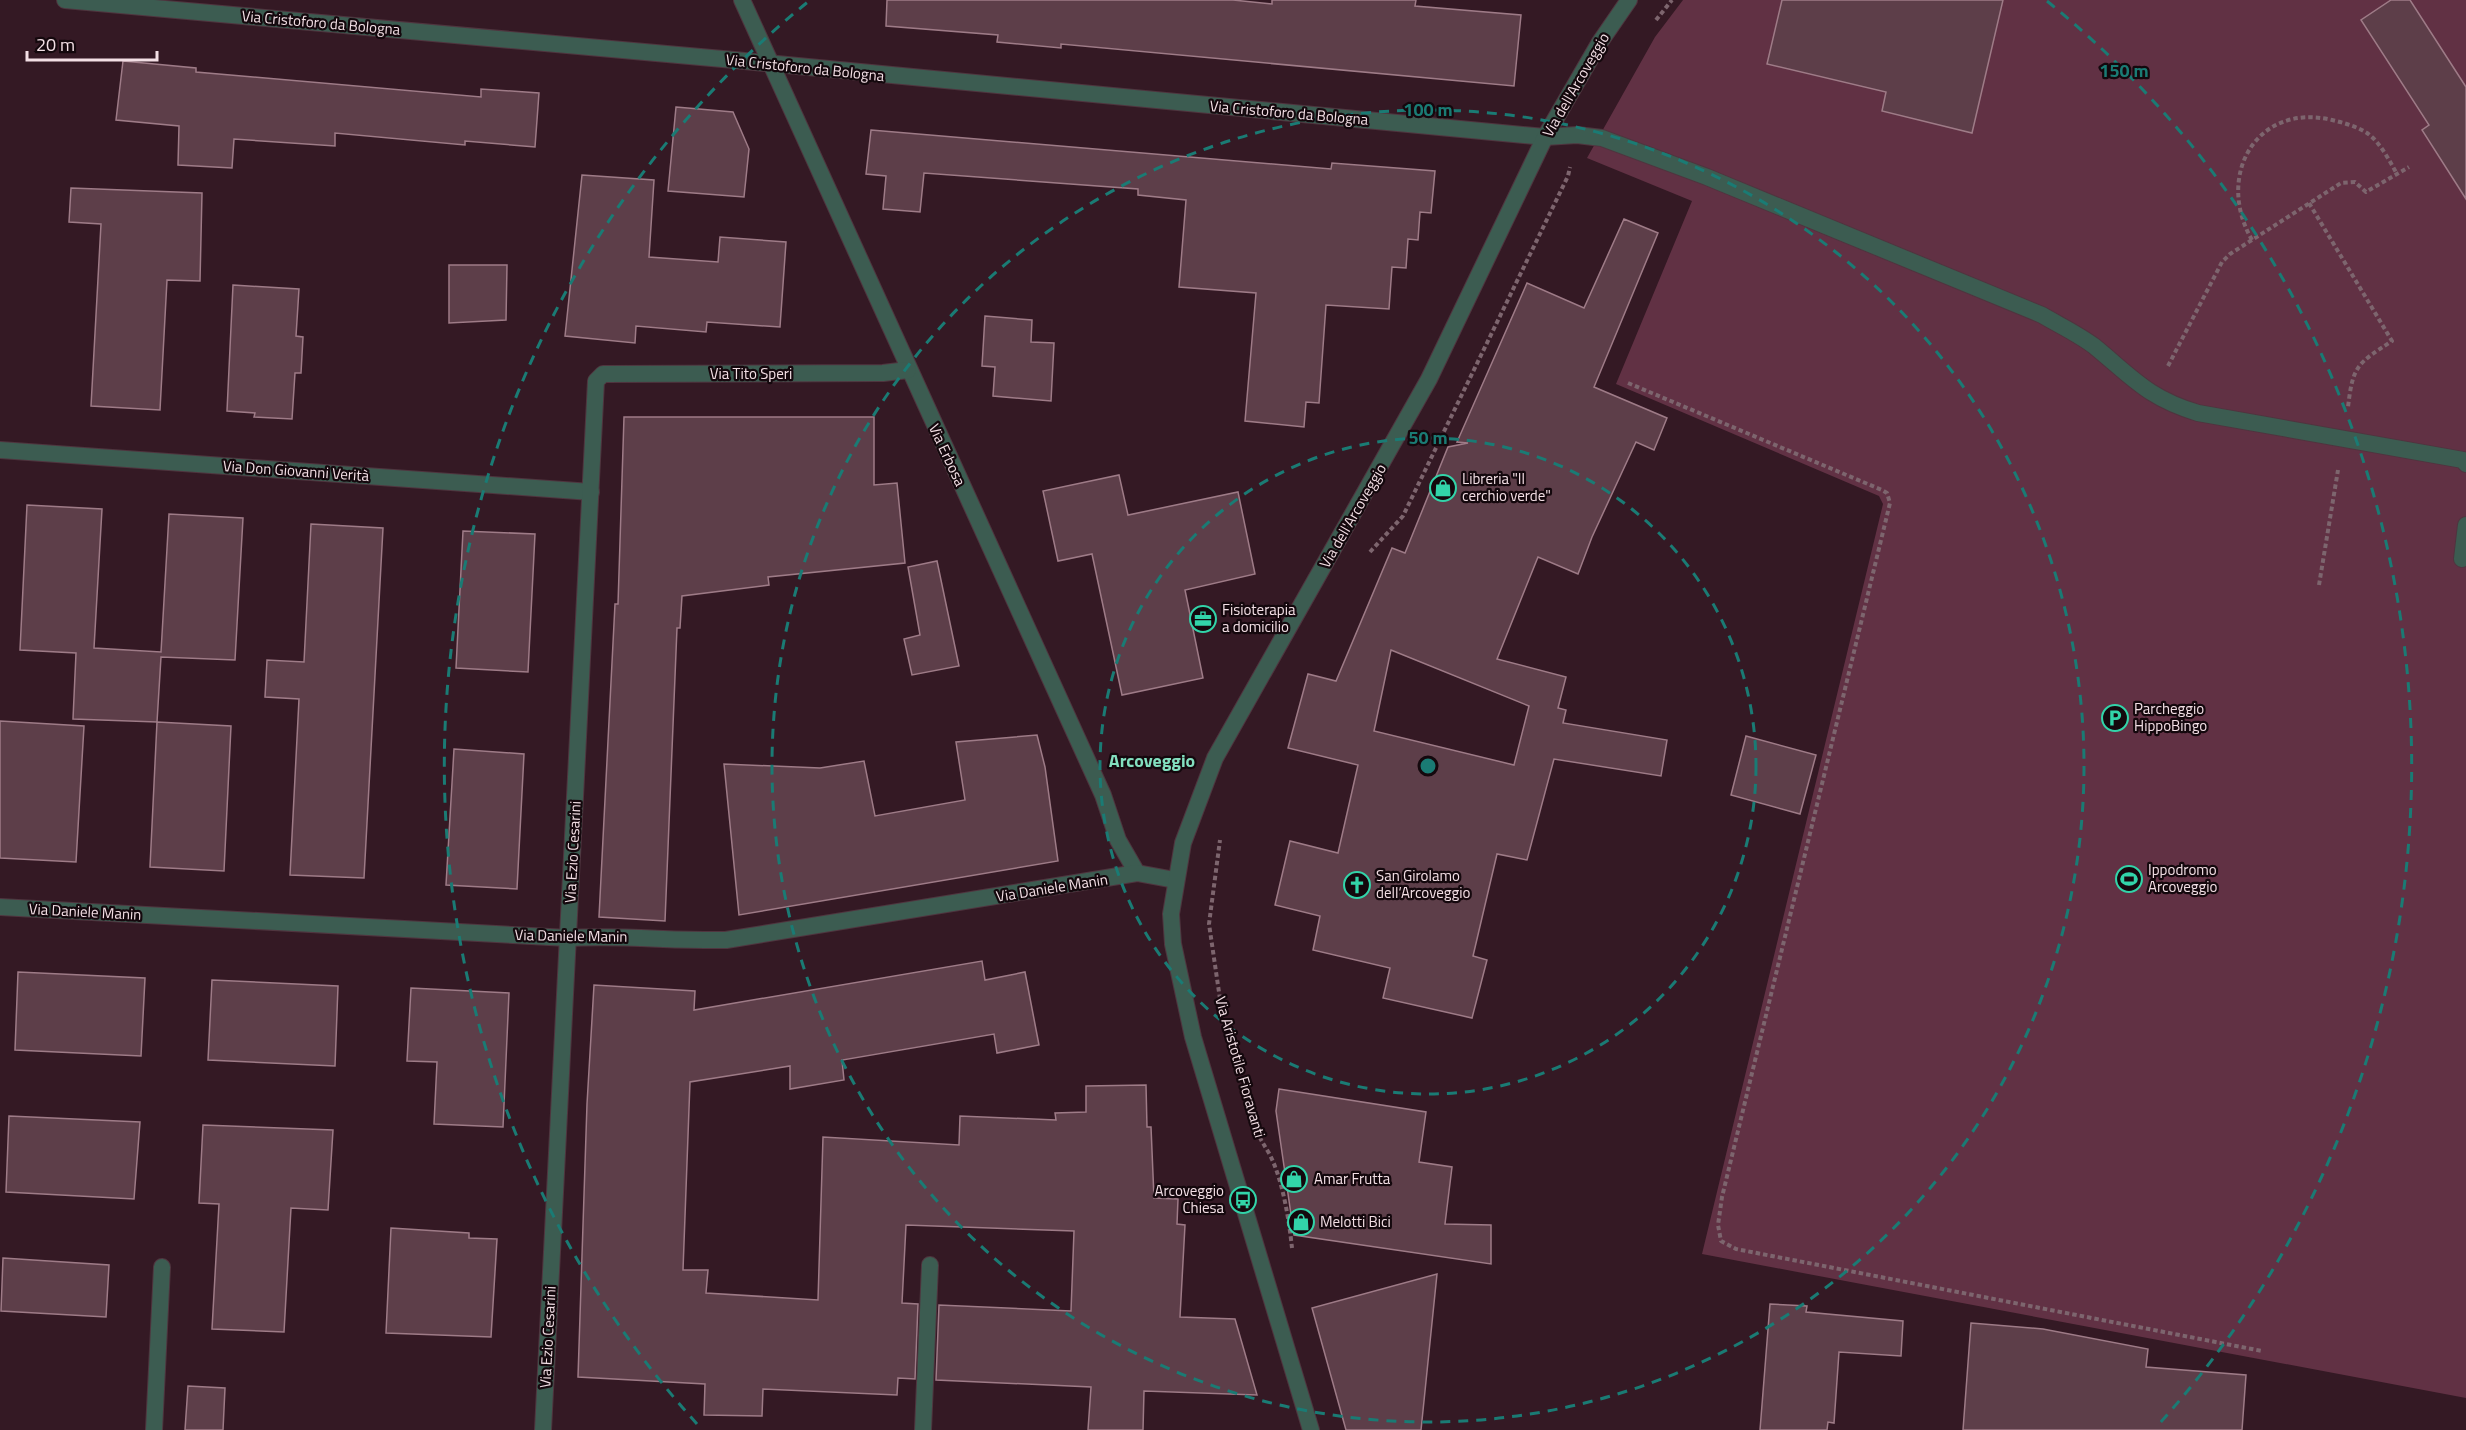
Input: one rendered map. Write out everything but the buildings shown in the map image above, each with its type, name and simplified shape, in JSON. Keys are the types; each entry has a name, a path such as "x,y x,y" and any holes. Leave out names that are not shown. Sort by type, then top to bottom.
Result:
{"street":[{"name":"Via Cristoforo da Bologna","path":"65,0 1545,137 1577,135 1602,138 1707,177 2042,315 2092,345 2148,392 2174,406 2198,413 2463,460 2466,464"},
{"name":"Via Erbosa","path":"742,0 908,370 1103,795 1118,840 1137,873"},
{"name":"Via dell'Arcoveggio","path":"1175,880 1183,843 1215,758 1429,379 1545,137 1600,42 1629,0"},
{"name":"Via Tito Speri","path":"597,381 603,374 883,373 908,370"},
{"name":"Via Ezio Cesarini","path":"543,1430 597,381"},
{"name":"Via Don Giovanni Verità","path":"0,450 591,492"},
{"path":"2462,559 2466,525"},
{"path":"1137,873 1175,880 1171,914 1173,944 1193,1037 1311,1430"},
{"name":"Via Daniele Manin","path":"0,907 568,938 601,936 726,940 1137,873"},
{"path":"923,1430 930,1265"},
{"path":"154,1430 162,1267"}],"path":[{"path":"2252,240 2244,225 2237,202 2240,167 2258,139 2279,125 2308,117 2355,126 2378,144 2397,174"},
{"path":"2148,392 2167,368 2222,262 2341,183 2355,182 2366,192 2409,167"},
{"path":"2309,203 2392,341 2361,361 2354,372 2348,408"},
{"path":"1628,384 1882,490 1887,493 1890,503 1722,1197 1718,1225 1721,1240 1736,1249 2262,1351"},
{"path":"2319,585 2340,458"},
{"name":"Via Aristotile Fioravanti","path":"1221,837 1209,924 1221,1004"},
{"name":"Via Aristotile Fioravanti","path":"1254,1122 1261,1143 1270,1155 1289,1217 1292,1253"}],"shaded area":[{"name":"Ippodromo Arcoveggio","path":"1683,0 2466,0 2466,1398 1702,1254 1883,504 1879,496 1616,384 1692,201 1587,158 1655,37"}],"place":[{"name":"Libreria \"Il cerchio verde\"","path":"1443,488"},
{"name":"Fisioterapia a domicilio","path":"1203,619"},
{"name":"Parcheggio HippoBingo","path":"2115,718"},
{"name":"Ippodromo Arcoveggio","path":"2129,879"},
{"name":"San Girolamo dell’Arcoveggio","path":"1357,885"},
{"name":"Amar Frutta","path":"1294,1179"},
{"name":"Arcoveggio Chiesa","path":"1243,1200"},
{"name":"Melotti Bici","path":"1301,1222"}],"district":[{"name":"Arcoveggio","path":"1152,761"}]}
